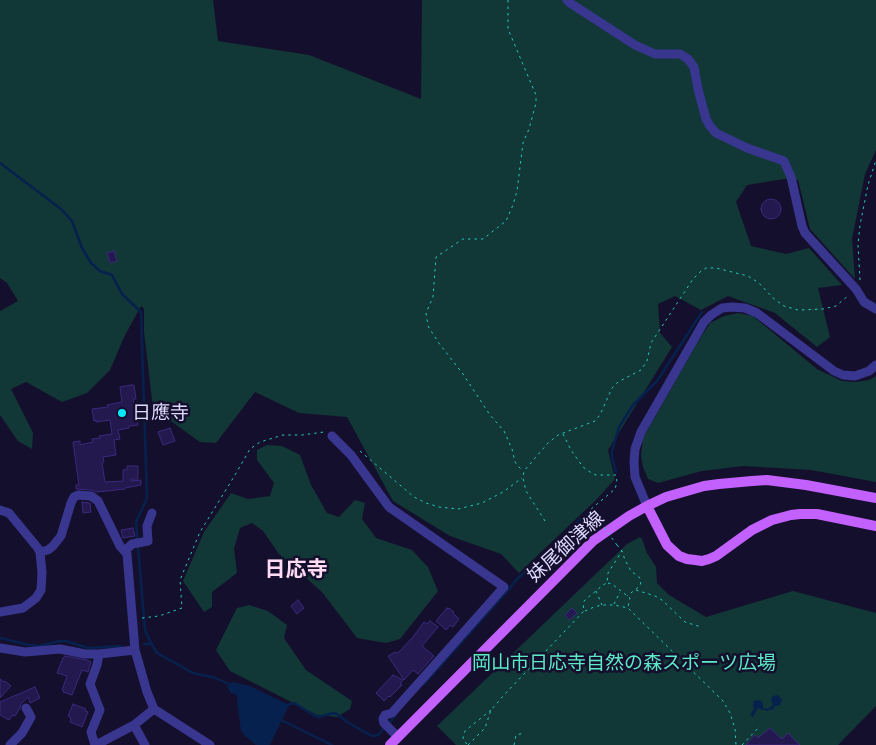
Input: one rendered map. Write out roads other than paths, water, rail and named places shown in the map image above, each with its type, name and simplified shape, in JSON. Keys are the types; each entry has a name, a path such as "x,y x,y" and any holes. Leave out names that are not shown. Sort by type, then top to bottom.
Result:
{"main road":[{"name":"妹尾御津線","path":"390,745 593,541 647,506 666,497 704,486 767,480 806,484 876,498"},
{"path":"647,506 667,545 679,556 702,561 716,556 752,530 772,520 791,515 817,514 876,526"}],"street":[{"path":"567,0 635,45 655,54 680,54 688,58 694,67 706,119 710,126 716,133 747,148 784,161 791,177 805,233 856,289 864,302 876,309"},
{"path":"647,506 635,476 635,449 641,432 704,322 722,308 745,308 757,313 834,371 843,375 855,376 869,371 876,366"},
{"path":"332,436 351,455 389,507 504,587 392,713 383,719 398,737"},
{"path":"40,552 48,550 60,536 74,497 78,495 92,496 98,502 120,546 128,554 135,650 154,709 210,745"},
{"path":"0,510 10,514 30,537 40,552 42,573 41,590 36,598 23,608 0,612"},
{"path":"125,551 132,544 148,541 147,526 152,513"},
{"path":"0,648 25,652 60,649 84,654 135,650"},
{"path":"99,654 90,684 100,710 91,732 96,745 134,725 154,709"},
{"path":"10,745 22,732 31,717 26,708"},
{"path":"134,725 145,745"}],"water":[{"path":"232,682 250,686 289,705 270,745 256,745 241,731 238,697 231,693 227,687"},
{"path":"778,695 782,700 780,705 767,711 758,708 753,717 750,715 754,709 754,701 761,701 763,708 768,709 773,705 771,700 773,696"}],"waterway":[{"path":"0,163 61,209 72,221 82,248 91,263 100,271 112,275 122,294 141,312 147,498 136,522 145,630 157,653 193,673 216,678 230,685"},
{"path":"616,472 612,451 619,427 633,405 657,381 702,312"},
{"path":"424,684 516,580 589,513"},
{"path":"0,638 39,646 60,641 88,648 121,646"},
{"path":"144,644 151,644"},
{"path":"287,705 294,703 319,717 333,713 337,714 372,736 378,735 385,727"},
{"path":"389,723 396,714"},
{"path":"279,719 332,745"}],"place":[{"name":"日應寺","path":"122,413"}],"district":[{"name":"日応寺","path":"296,570"}],"park label":[{"name":"岡山市日応寺自然の森スポーツ広場","path":"624,663"}]}
